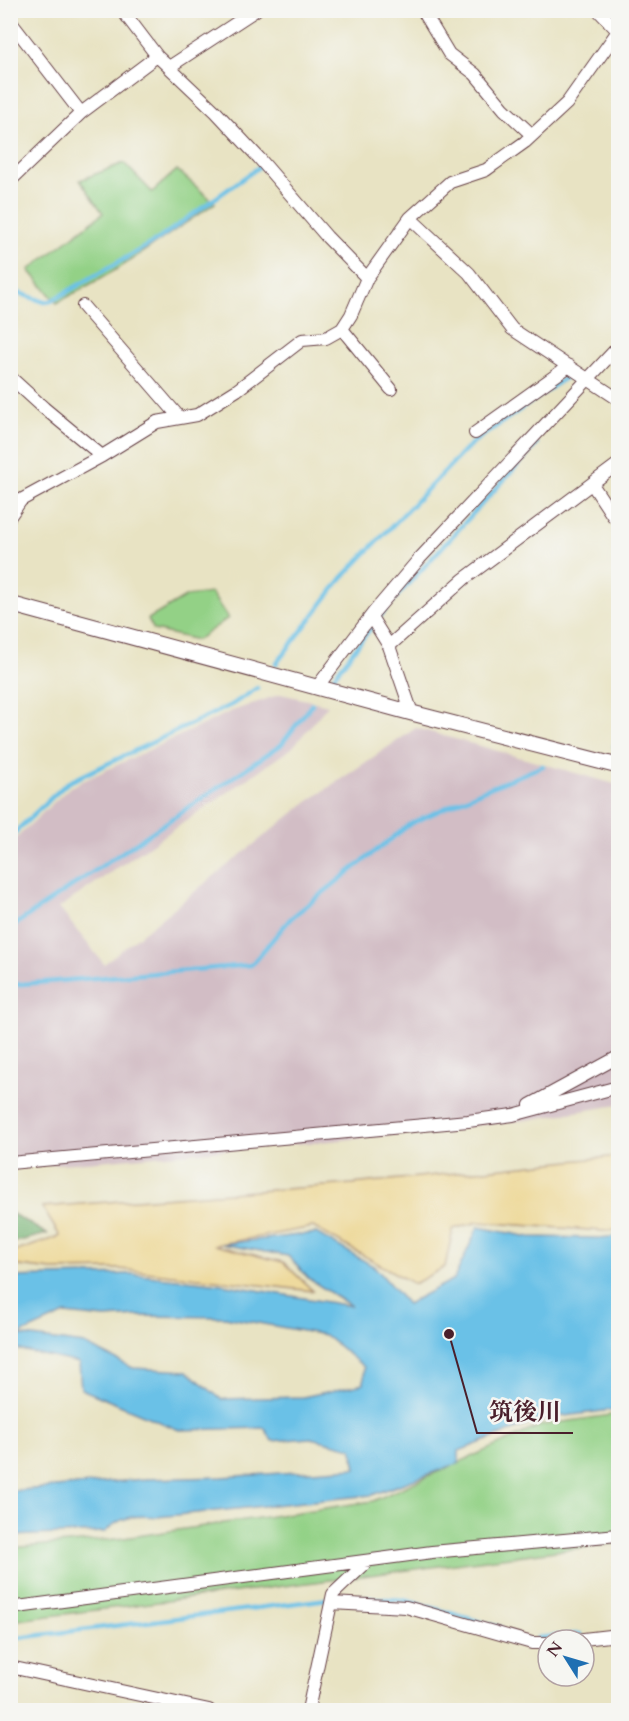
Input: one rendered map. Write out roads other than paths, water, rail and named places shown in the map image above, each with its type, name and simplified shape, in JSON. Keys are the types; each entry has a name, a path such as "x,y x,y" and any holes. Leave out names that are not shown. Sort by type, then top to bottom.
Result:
{"street":[{"path":"122,10 157,56 216,112 327,237 367,278"},
{"path":"169,67 256,10"},
{"path":"10,516 21,500 102,456 157,422 197,415 237,390 302,340 326,338 342,329 351,315 367,278 410,218 450,183 486,170 532,135 567,103 618,31 598,10"},
{"path":"425,14 450,54 475,74 504,109 532,135"},
{"path":"10,21 81,113"},
{"path":"10,181 81,113 157,56"},
{"path":"410,218 469,273 512,329 618,399"},
{"path":"83,306 180,418"},
{"path":"342,329 391,389"},
{"path":"317,687 374,622 420,558 618,347"},
{"path":"475,433 569,366"},
{"path":"10,377 102,456"},
{"path":"389,646 464,579 618,464"},
{"path":"592,484 613,516 618,512"},
{"path":"10,490 21,500"},
{"path":"10,604 412,713 618,766"},
{"path":"374,622 389,646 412,713"},
{"path":"513,1115 618,1057"},
{"path":"10,1162 468,1121 513,1115 618,1087"},
{"path":"10,1608 432,1552 618,1535"},
{"path":"308,1710 332,1599 368,1561"},
{"path":"332,1599 406,1607 536,1643"},
{"path":"596,1638 618,1635"},
{"path":"10,1667 209,1710"}],"water":[{"path":"478,1227 530,1237 618,1236 618,1409 542,1419 459,1451 459,1463 372,1495 157,1517 142,1516 123,1520 105,1532 11,1536 11,1491 145,1479 222,1477 356,1468 352,1448 311,1438 272,1441 265,1428 179,1430 81,1389 79,1363 11,1348 11,1277 131,1274 221,1284 351,1306 309,1279 288,1256 222,1244 316,1233 375,1267 407,1304 454,1279","holes":["65,1314 105,1318 225,1317 325,1335 364,1367 364,1384 303,1397 221,1399 187,1371 133,1368 84,1344 18,1335"]}],"waterway":[{"path":"10,290 45,302 51,301 157,240 259,167"},
{"path":"276,664 342,578 471,444 572,373"},
{"path":"334,676 388,606 537,444"},
{"path":"10,837 67,783 233,704 257,688"},
{"path":"10,928 281,745 312,704"},
{"path":"614,746 618,745"},
{"path":"10,985 251,965 291,918 410,824 543,766"},
{"path":"10,1639 344,1597 405,1600 501,1628"}],"place":[{"name":"筑後川","path":"449,1334"}]}
